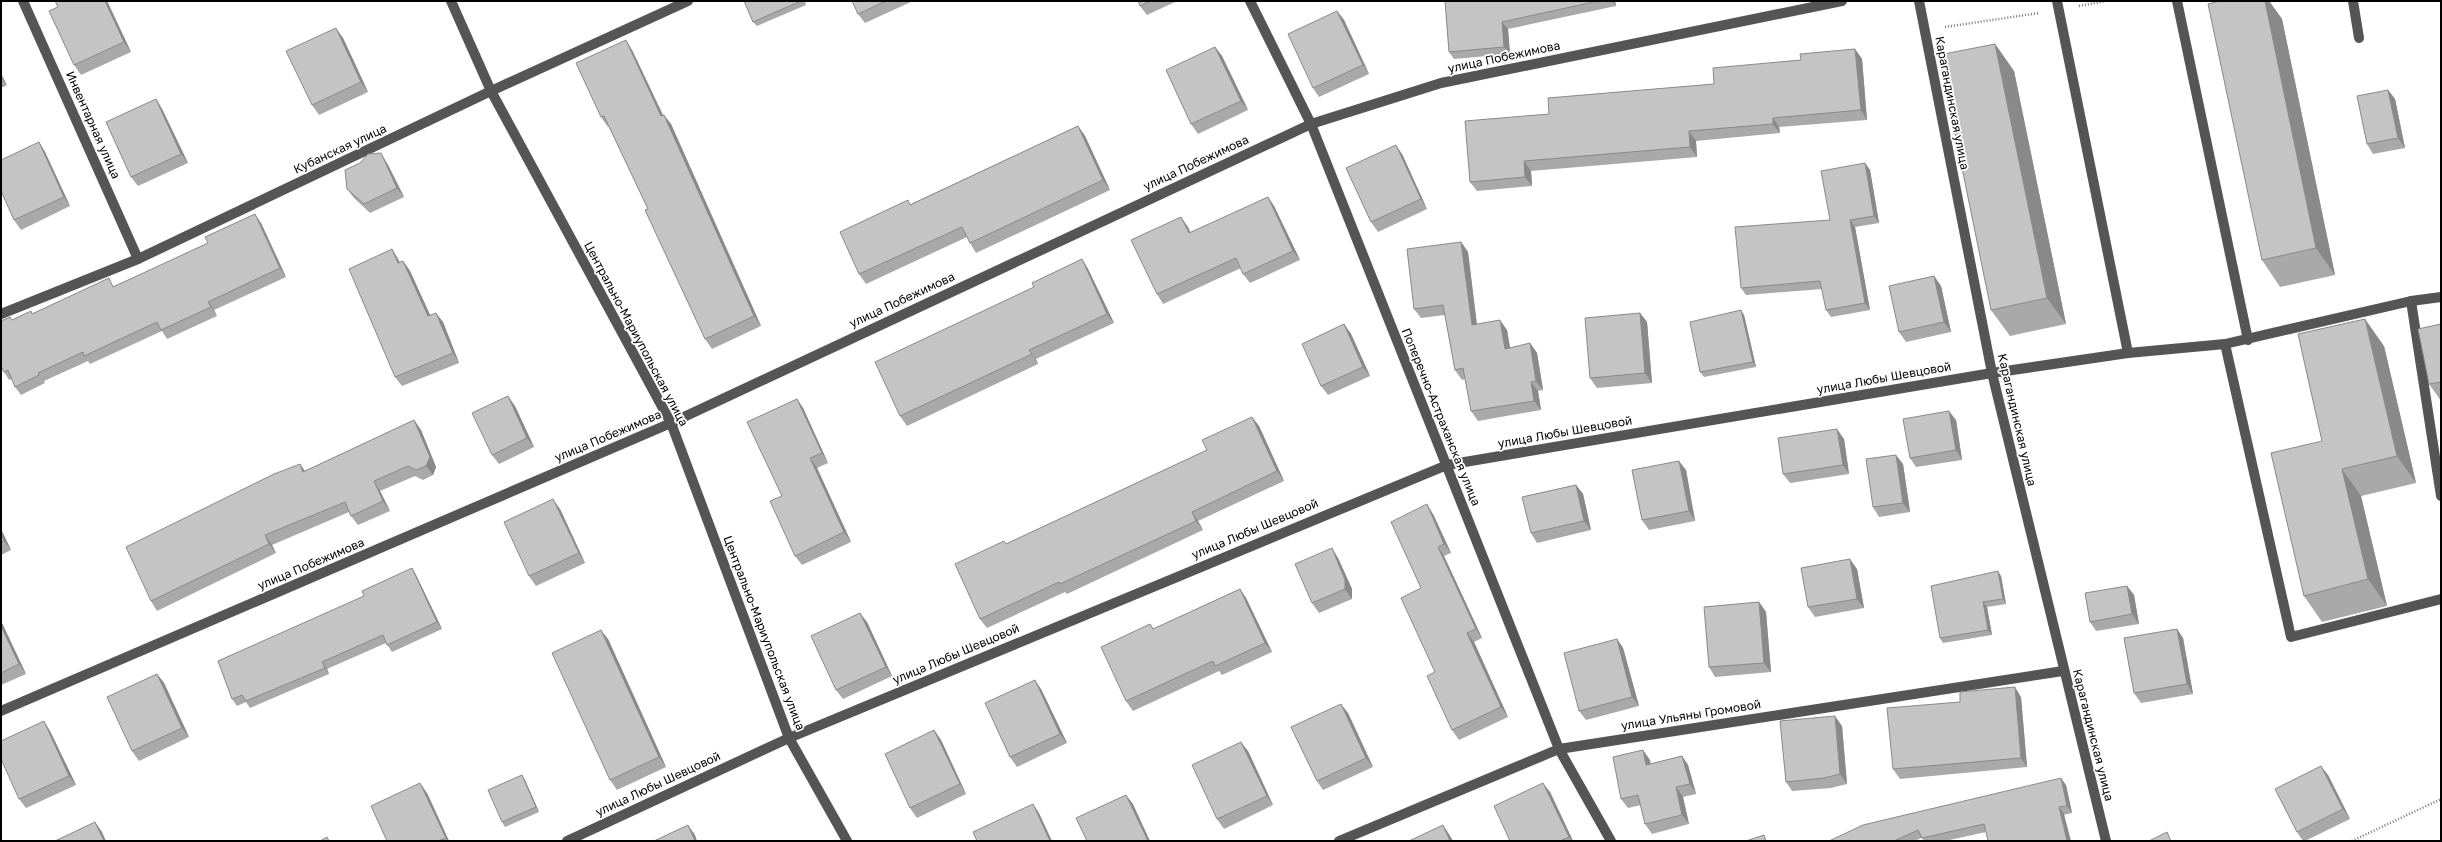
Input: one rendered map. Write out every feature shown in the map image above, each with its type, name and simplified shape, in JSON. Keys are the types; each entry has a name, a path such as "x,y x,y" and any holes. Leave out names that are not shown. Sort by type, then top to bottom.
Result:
{"street":[{"name":"Инвентарная улица","path":"23,1 138,259"},
{"name":"Центрально-Мариупольская улица","path":"451,1 491,91 671,423 789,738 847,841"},
{"name":"Кубанская улица","path":"1,314 138,259 491,91 688,1"},
{"name":"Поперечно-Астраханская улица","path":"1250,1 1311,124 1559,749 1611,841"},
{"name":"улица Побежимова","path":"1,711 671,423 1311,124 1441,83 1842,1"},
{"name":"Карагандинская улица","path":"1919,1 1992,373 2063,671 2106,841"},
{"path":"2177,1 2248,340"},
{"path":"2353,1 2359,38"},
{"path":"2058,6 2128,354"},
{"name":"улица Любы Шевцовой","path":"567,841 789,738 1447,465 1992,373 2128,354 2226,344 2411,301 2441,297"},
{"path":"2411,301 2441,496"},
{"path":"2226,344 2291,637 2441,599"},
{"name":"улица Ульяны Громовой","path":"1339,841 1559,749 2063,671"}],"path":[{"path":"1925,30 2058,6 2106,1"},
{"path":"2352,841 2441,799"}],"building":[{"path":"55,1 105,1 124,42 74,65 49,11 58,7"},
{"path":"744,1 801,1 753,22"},
{"path":"852,1 886,1 858,14"},
{"path":"1138,1 1150,1 1140,6"},
{"path":"1445,1 1598,1 1502,22 1504,47 1449,52"},
{"path":"2220,1 2265,1 2316,248 2262,260 2208,4"},
{"path":"1337,11 1363,65 1313,88 1288,34"},
{"path":"336,28 361,82 312,105 286,51"},
{"path":"626,40 661,116 664,115 754,316 705,339 645,210 648,209 604,116 601,117 576,63"},
{"path":"1995,44 2047,298 1991,310 1939,55"},
{"path":"1215,47 1241,101 1191,124 1166,70"},
{"path":"1855,49 1861,110 1773,118 1773,124 1689,131 1690,147 1524,161 1525,177 1470,182 1465,121 1549,114 1548,98 1714,84 1713,68 1801,60 1800,54"},
{"path":"2388,90 2398,138 2367,144 2357,96"},
{"path":"156,99 181,154 131,177 106,122"},
{"path":"1078,126 1103,180 970,243 962,227 859,274 840,232 908,200 910,205"},
{"path":"39,142 64,197 14,220 1,191 1,160"},
{"path":"1396,145 1421,199 1371,222 1346,168"},
{"path":"381,153 397,188 364,204 347,189 345,170 360,163 368,154"},
{"path":"1865,163 1874,216 1850,220 1865,303 1826,310 1820,281 1741,288 1735,227 1830,220 1821,171"},
{"path":"1268,197 1293,251 1243,274 1236,258 1157,294 1131,240 1181,217 1189,233"},
{"path":"255,214 280,268 208,302 211,307 161,330 157,322 84,356 83,352 38,373 39,375 15,387 8,370 4,372 1,366 1,321 10,317 12,320 31,311 32,314 109,278 113,287 208,243 205,237"},
{"path":"1461,242 1472,325 1500,320 1505,349 1530,343 1536,381 1531,382 1534,401 1471,411 1463,368 1455,370 1443,305 1414,309 1407,249"},
{"path":"392,249 398,263 403,261 428,316 436,313 453,353 395,377 349,269"},
{"path":"1082,259 1107,314 1029,350 1032,354 900,416 875,362 1034,287 1032,283"},
{"path":"1934,276 1944,322 1899,332 1889,286"},
{"path":"1741,310 1753,362 1700,372 1690,322"},
{"path":"1640,313 1645,373 1590,378 1585,318"},
{"path":"2365,319 2397,456 2342,469 2368,579 2304,596 2271,453 2322,441 2298,334"},
{"path":"1344,324 1363,367 1321,386 1302,344"},
{"path":"2441,324 2441,382 2429,384 2418,329"},
{"path":"508,396 527,438 492,455 472,413"},
{"path":"797,399 822,453 810,458 844,532 795,556 770,501 782,496 747,422"},
{"path":"1949,411 1956,450 1910,458 1903,419"},
{"path":"1252,417 1277,471 1192,512 1196,521 980,619 955,564 1004,541 1006,544 1207,450 1202,440"},
{"path":"414,420 430,457 426,466 416,470 408,466 374,481 383,501 351,516 345,502 265,535 269,544 151,601 126,547 274,474 300,464 303,472"},
{"path":"1837,429 1843,465 1783,474 1778,438"},
{"path":"1896,455 1903,503 1873,507 1866,459"},
{"path":"1679,461 1689,511 1642,520 1632,470"},
{"path":"1576,485 1584,521 1531,533 1522,497"},
{"path":"553,499 579,553 529,576 504,522"},
{"path":"1427,504 1444,544 1438,547 1476,629 1467,633 1501,707 1452,730 1427,676 1435,672 1401,598 1421,588 1391,522"},
{"path":"1,534 4,541 1,542"},
{"path":"1332,548 1345,580 1345,589 1312,603 1295,564"},
{"path":"1850,559 1857,599 1808,607 1801,568"},
{"path":"412,568 437,622 387,645 383,635 322,662 325,668 246,701 242,695 232,699 218,661 364,596 362,591"},
{"path":"1998,571 2003,599 1983,602 1988,630 1940,638 1931,586"},
{"path":"2127,586 2132,614 2090,622 2085,593"},
{"path":"1240,589 1265,643 1215,666 1213,661 1126,701 1101,647 1150,624 1153,629"},
{"path":"1759,602 1764,663 1709,667 1704,607"},
{"path":"860,613 886,667 836,690 811,636"},
{"path":"1,626 19,664 1,673"},
{"path":"2177,629 2187,684 2134,693 2124,638"},
{"path":"601,630 659,757 610,780 552,653"},
{"path":"1617,639 1632,697 1579,711 1564,653"},
{"path":"157,674 182,728 132,751 107,697"},
{"path":"1035,680 1060,734 1010,757 985,703"},
{"path":"2015,687 2021,758 1893,769 1887,708 1960,702 1960,692"},
{"path":"1341,704 1366,758 1317,781 1291,727"},
{"path":"1835,716 1840,774 1824,778 1786,782 1780,721"},
{"path":"44,721 69,776 19,799 1,759 1,741"},
{"path":"934,730 960,784 910,808 885,754"},
{"path":"1241,742 1267,796 1217,819 1192,765"},
{"path":"1643,750 1646,765 1682,756 1690,784 1676,787 1682,815 1645,824 1638,795 1621,799 1613,757"},
{"path":"2321,766 2343,809 2297,832 2275,789"},
{"path":"522,775 536,807 502,822 488,790"},
{"path":"2061,778 2067,806 2059,807 2067,841 1988,841 1984,824 1922,838 1918,830 1894,841 1829,841 1863,825"},
{"path":"420,783 446,838 438,841 387,841 371,806"},
{"path":"1543,783 1569,837 1560,841 1510,841 1494,806"},
{"path":"1126,795 1148,841 1087,841 1076,818"},
{"path":"1033,804 1050,841 977,841 973,832"},
{"path":"95,822 104,841 55,841"},
{"path":"688,825 695,841 654,841"},
{"path":"1443,825 1450,841 1409,841"},
{"path":"2167,832 2171,841 2149,841"},
{"path":"1764,835 1766,841 1746,841"},
{"path":"327,837 329,841 320,841"}]}
